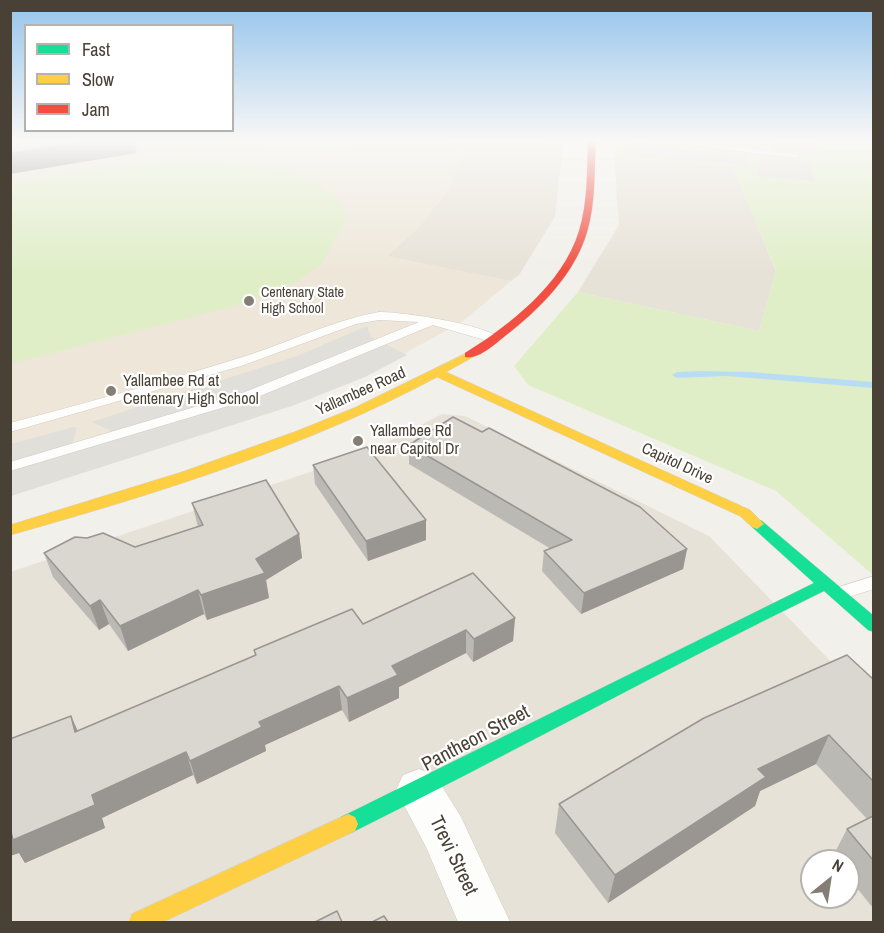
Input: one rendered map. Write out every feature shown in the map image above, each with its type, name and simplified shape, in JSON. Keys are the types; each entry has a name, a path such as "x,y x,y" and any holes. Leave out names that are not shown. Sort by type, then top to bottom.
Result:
{"main road":[{"name":"Yallambee Road","path":"10,530 282,445 388,400 439,374 495,339 535,304 563,273 578,248 587,221 589,184"},
{"name":"Capitol Drive","path":"439,374 745,513 873,626"},
{"name":"Pantheon Street","path":"140,922 419,790 736,625 833,589"}],"street":[{"name":"Trevi Street","path":"419,790 444,833 484,922"}],"lane":[{"path":"10,428 235,364 363,319 382,316 430,322 464,328 495,339"},
{"path":"10,467 250,395 430,322"},
{"path":"833,589 873,582"}],"shaded area":[{"name":"Centenary State High School","path":"11,184 450,184 417,229 387,256 511,281 463,321 365,376 11,494"},
{"path":"450,184 559,184 555,217 519,275 511,281 386,257 417,229"},
{"path":"616,184 740,184 776,271 759,331 578,292 619,225"},
{"path":"367,326 371,337 407,355 365,377 292,406 11,496 11,444 73,427 77,428 72,444 109,433 110,430 91,422 297,356"},
{"path":"442,414 465,416 709,536 873,705 873,922 11,922 10,572 364,454"}],"green space":[{"path":"11,184 316,184 338,201 346,218 322,263 299,280 250,302 11,364"},
{"path":"740,184 873,184 873,575 776,491 528,385 514,366 578,292 759,331 776,270"}],"building":[{"path":"453,417 482,432 489,428 640,507 687,549 584,593 544,551 572,540 409,445"},
{"path":"367,447 426,520 366,541 313,465"},
{"path":"266,480 299,534 256,559 265,573 201,595 198,590 120,626 100,600 90,606 44,553 75,537 87,538 103,533 135,547 203,525 192,503"},
{"path":"473,573 515,618 474,639 466,630 392,666 398,675 347,698 339,686 259,722 262,727 190,761 186,752 92,795 95,805 13,840 10,828 10,739 71,716 75,732 256,655 254,650 352,609 363,624"},
{"path":"847,655 873,679 873,781 829,735 758,769 766,777 615,875 559,804 704,718"},
{"path":"873,816 873,860 847,829"},
{"path":"337,911 342,922 315,922"},
{"path":"384,916 388,922 372,922"}],"waterway":[{"path":"677,375 750,375 874,385"}],"traffic: fast":[{"path":"757,524 874,626"},
{"path":"348,824 827,583"}],"traffic: slow":[{"path":"10,530 187,475 302,434 358,411 469,355"},
{"path":"439,373 745,513 757,524"},
{"path":"140,922 348,824"}],"traffic: jam":[{"path":"469,355 520,318 552,286 565,268 583,232 590,184"}],"place":[{"name":"Centenary State High School","path":"249,301"},
{"name":"Yallambee Rd at Centenary High School","path":"111,391"},
{"name":"Yallambee Rd near Capitol Dr","path":"358,441"}]}
